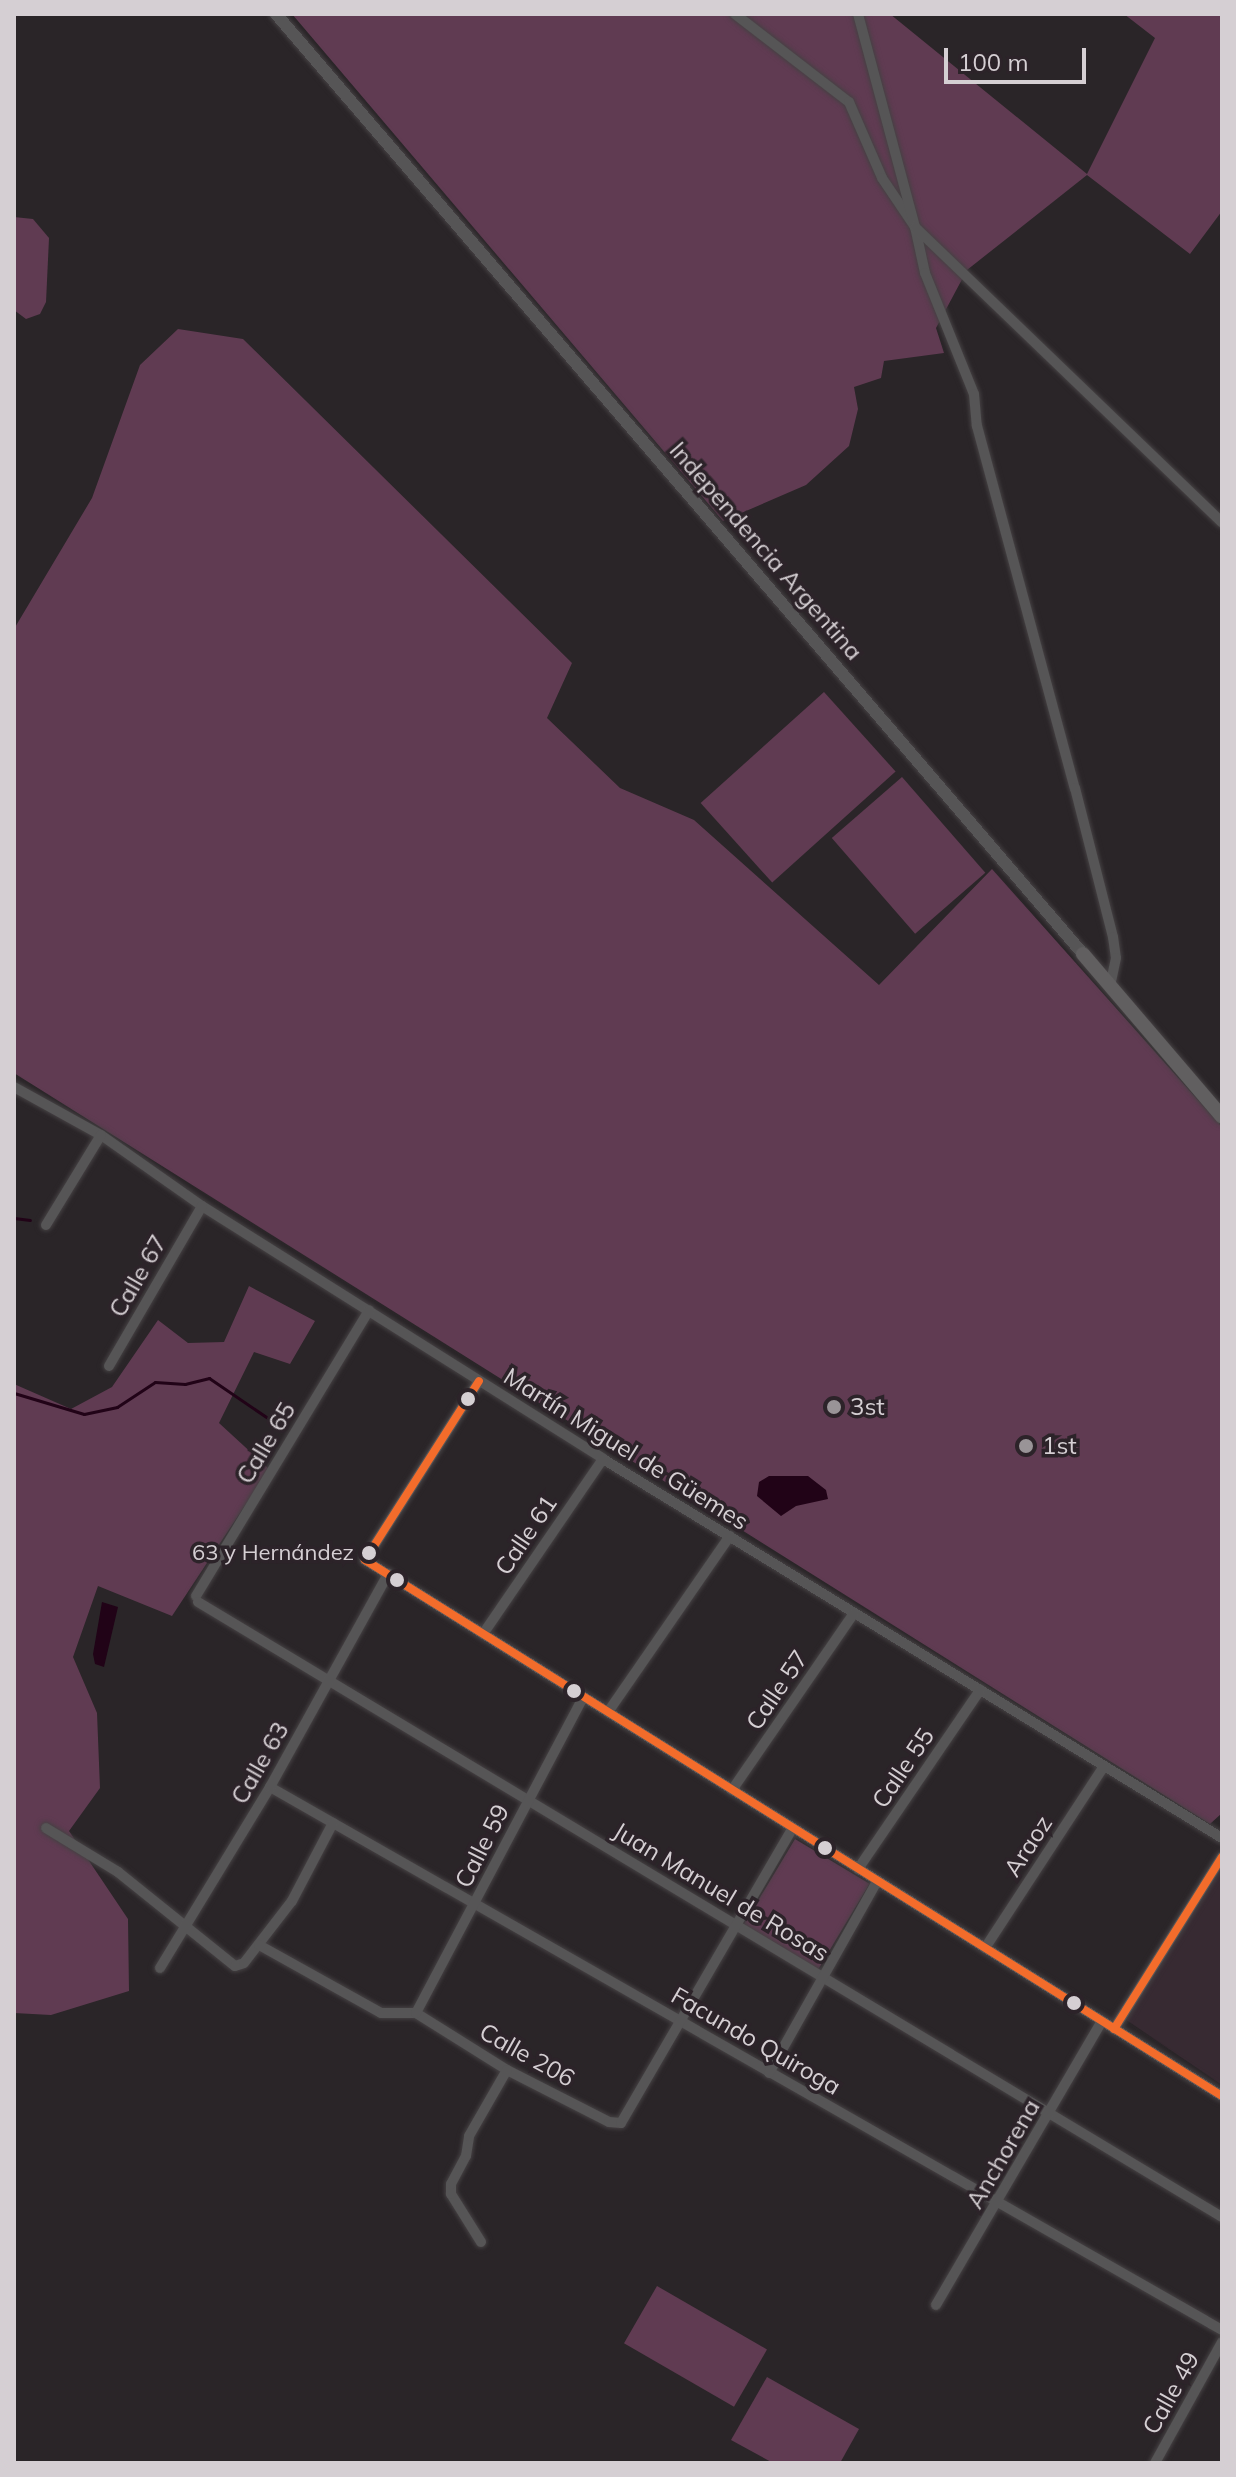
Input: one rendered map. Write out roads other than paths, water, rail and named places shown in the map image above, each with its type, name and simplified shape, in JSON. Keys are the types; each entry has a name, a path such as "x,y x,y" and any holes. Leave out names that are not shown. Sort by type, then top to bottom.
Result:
{"main road":[{"name":"Independencia Argentina","path":"1083,954 1222,1117"}],"street":[{"name":"Independencia Argentina","path":"276,14 1083,954"},
{"path":"735,14 849,102 882,178 915,227 1222,522"},
{"path":"858,14 925,273 974,394 977,426 1113,937 1110,987"},
{"name":"Martín Miguel de Güemes","path":"14,1087 101,1135 202,1206 603,1459 1222,1838"},
{"path":"46,1225 101,1135"},
{"name":"Calle 67","path":"109,1366 202,1206"},
{"name":"Calle 65","path":"197,1599 369,1310"},
{"path":"479,1381 365,1560 1222,2096"},
{"name":"Calle 61","path":"483,1634 603,1459"},
{"path":"608,1712 730,1536"},
{"name":"Calle 63","path":"160,1968 270,1787 388,1574"},
{"name":"Juan Manuel de Rosas","path":"197,1599 1222,2217"},
{"name":"Calle 57","path":"732,1790 854,1613"},
{"name":"Calle 55","path":"858,1869 980,1690"},
{"name":"Calle 59","path":"416,2013 583,1697"},
{"name":"Araoz","path":"985,1948 1104,1766"},
{"name":"Facundo Quiroga","path":"270,1787 1222,2330"},
{"path":"46,1828 118,1872 130,1887 186,1925 235,1966 259,1945 292,1901 333,1823"},
{"path":"683,2020 793,1828"},
{"path":"1114,2029 1222,1857"},
{"path":"769,2073 877,1881"},
{"path":"259,1945 381,2013 416,2013"},
{"name":"Calle 206","path":"416,2013 507,2070 609,2122 621,2123 683,2020"},
{"name":"Anchorena","path":"936,2305 999,2203 1102,2021"},
{"path":"481,2242 451,2194 451,2184 466,2156 469,2136 507,2070"},
{"name":"Calle 49","path":"1155,2463 1222,2342"}],"waterway":[{"path":"14,1218 30,1220"},
{"path":"14,1393 84,1414 117,1407 155,1382 185,1384 209,1378 272,1421"}],"place":[{"name":"3st","path":"834,1407"},
{"name":"1st","path":"1026,1446"},
{"name":"63 y Hernández","path":"369,1553"}]}
